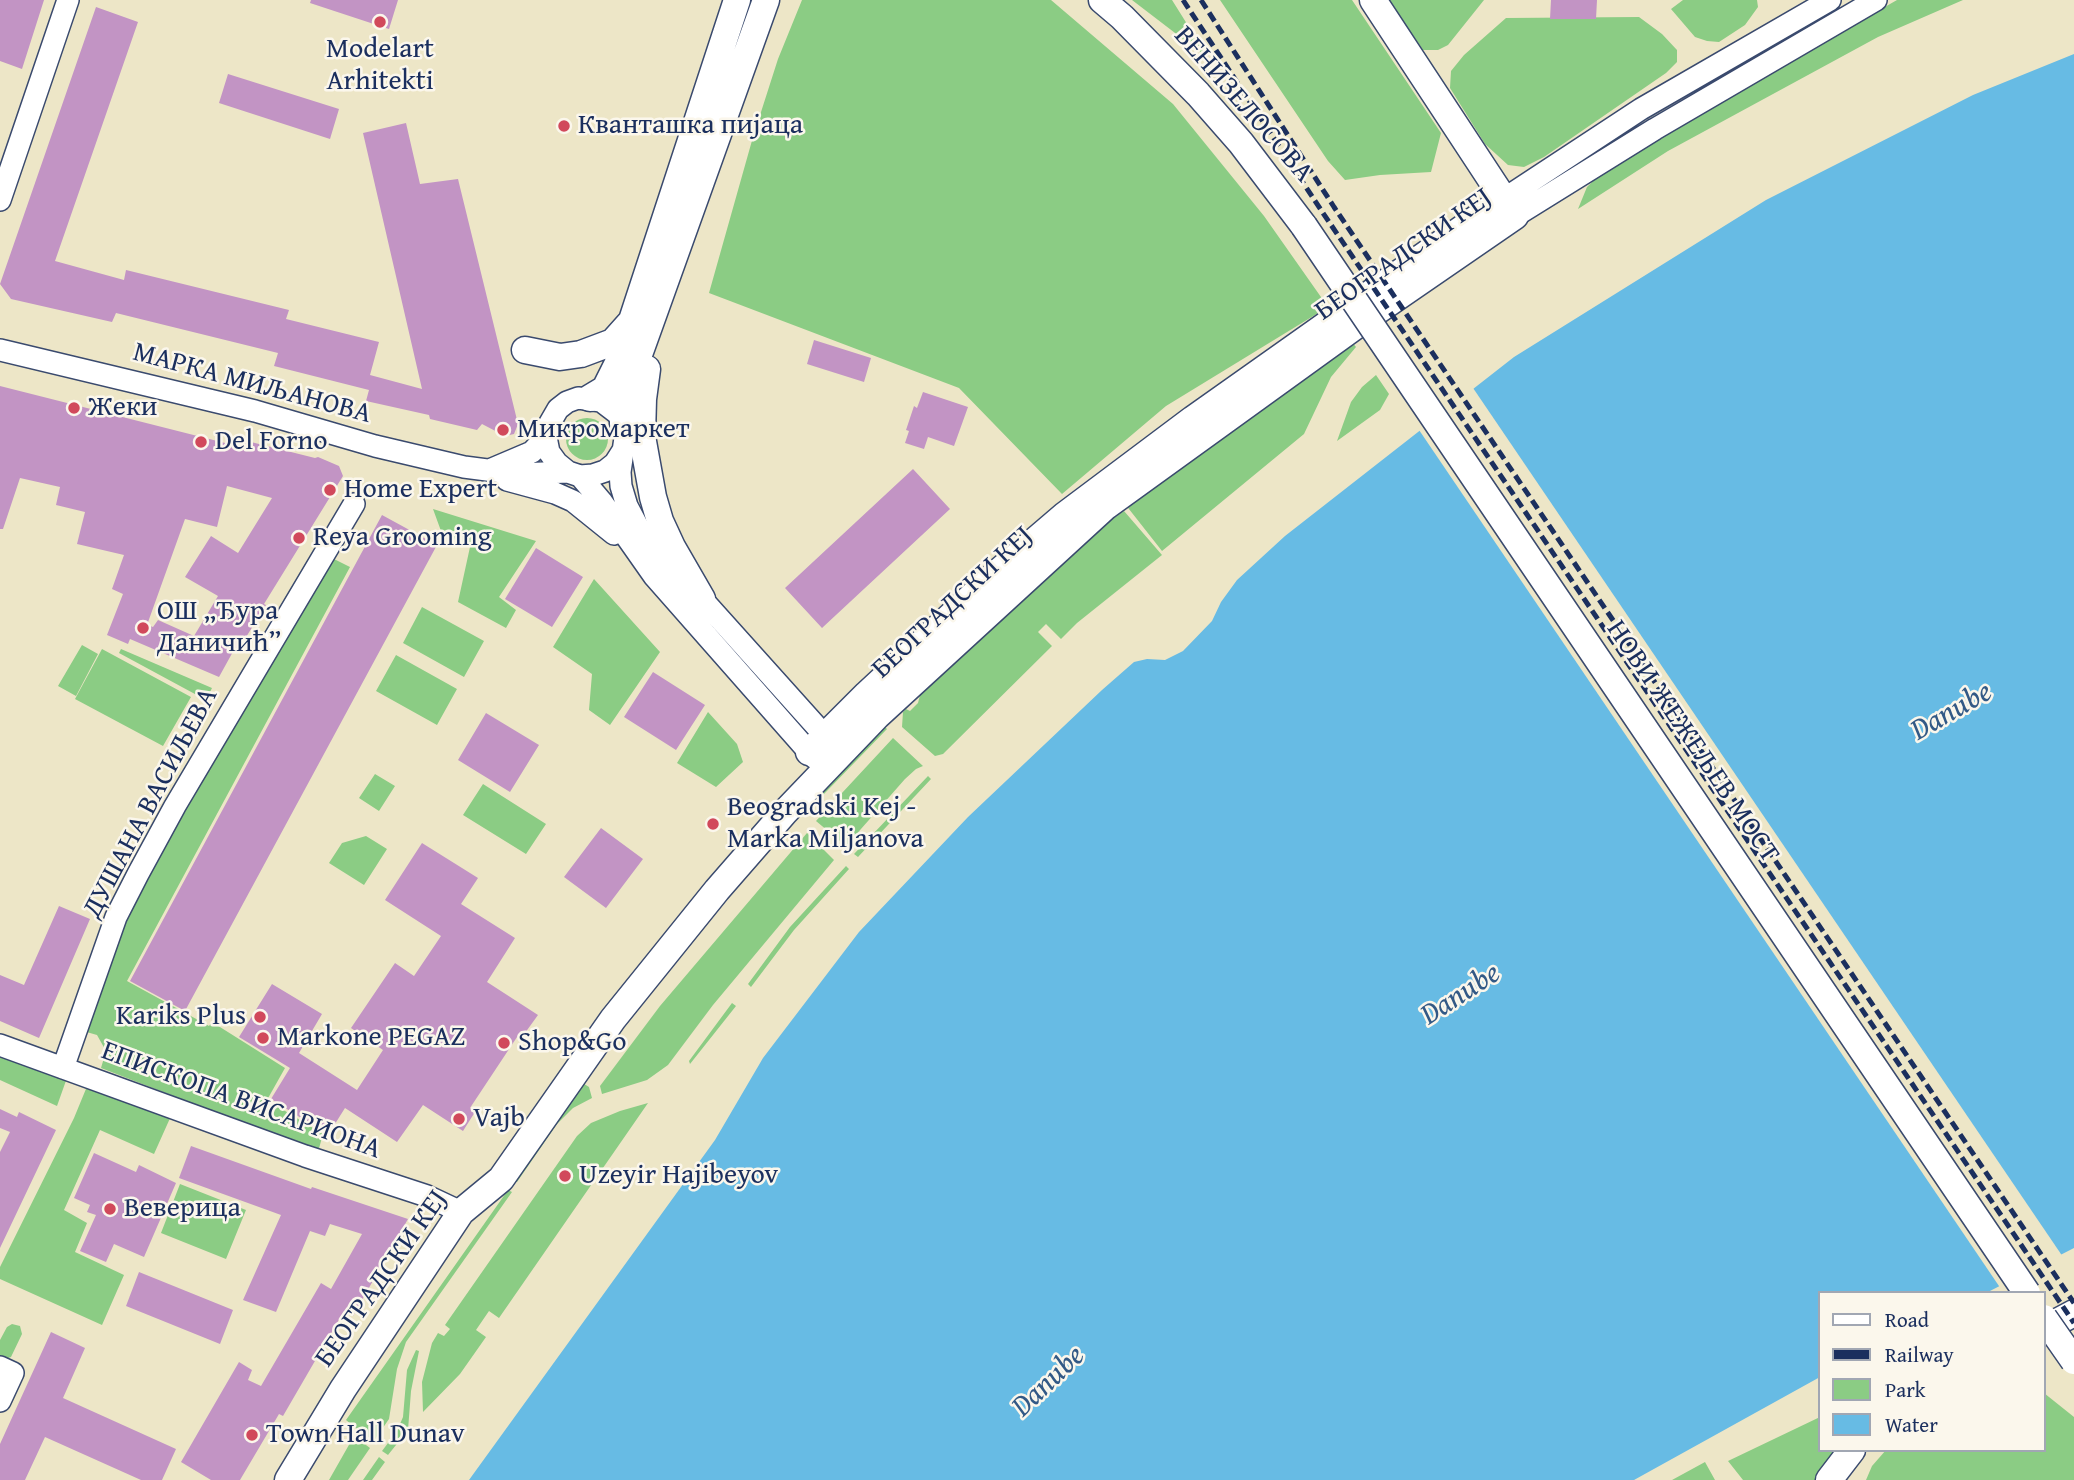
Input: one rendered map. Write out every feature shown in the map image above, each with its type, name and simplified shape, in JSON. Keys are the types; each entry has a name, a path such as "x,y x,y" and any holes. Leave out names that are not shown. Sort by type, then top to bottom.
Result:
{"main road":[{"path":"590,398 609,384 634,319 737,0"},
{"path":"623,424 626,394 766,0"},
{"name":"ВЕНИЗЕЛОСОВА","path":"1102,0 1198,94 1241,143 1304,226"},
{"path":"1373,0 1489,180 1510,207"},
{"name":"БЕОГРАДСКИ КЕЈ","path":"817,744 911,652 1065,515 1192,419 1510,207"},
{"name":"БЕОГРАДСКИ КЕЈ","path":"288,1480 343,1389 461,1212 500,1179 575,1071 649,973 751,851 833,762 919,676 1105,507 1361,322 1510,207"},
{"name":"НОВИ ЖЕЖЕЉЕВ МОСТ","path":"1304,226 2026,1291"},
{"path":"663,289 643,388 642,436 660,521 702,599"},
{"path":"525,350 560,357 589,352 613,342 634,319"},
{"path":"2046,1328 2074,1313"},
{"path":"2046,1321 2074,1362"}],"street":[{"path":"0,200 68,0"},
{"name":"БЕОГРАДСКИ КЕЈ","path":"1510,207 1652,103 1830,0"},
{"name":"БЕОГРАДСКИ КЕЈ","path":"1510,207 1655,129 1876,0"},
{"name":"МАРКА МИЉАНОВА","path":"0,350 255,411 375,446 481,469 518,474 574,474"},
{"path":"640,558 602,502 574,474 557,463 549,452 546,437 551,418 567,402 590,398 611,406 623,424 625,438 620,472 621,486 637,525 654,550 702,599 817,744"},
{"path":"481,469 531,452 546,437"},
{"path":"574,474 593,475 605,471 615,463 622,452"},
{"path":"481,469 573,501 593,515 640,558 817,744 830,745 833,762"},
{"name":"ДУШАНА ВАСИЉЕВА","path":"63,1068 116,917 138,874 175,806 354,504"},
{"name":"ЕПИСКОПА ВИСАРИОНА","path":"0,1045 305,1156 427,1196 461,1212"},
{"path":"0,1401 7,1370"}],"green space":[{"path":"802,0 1051,0 1173,104 1264,216 1328,307 1166,406 1062,494 959,388 709,293 753,137 778,59"},
{"path":"1132,0 1172,0 1209,59"},
{"path":"1220,0 1352,0 1441,133 1431,172 1345,180 1328,161"},
{"path":"1388,0 1484,0 1448,45 1438,50 1423,50"},
{"path":"1683,0 1757,0 1758,7 1745,25 1719,42 1707,41 1695,37 1671,9"},
{"path":"1897,0 1963,0 1878,37 1668,151 1578,209 1587,187 1598,176"},
{"path":"1639,17 1662,34 1677,50 1677,62 1666,73 1544,157 1524,167 1508,165 1485,144 1450,88 1451,71 1464,55 1506,18"},
{"path":"1348,337 1356,347 1331,377 1304,434 1162,551 1125,504"},
{"path":"1376,375 1389,394 1380,410 1337,441 1351,402 1362,387"},
{"path":"587,418 602,424 608,439 602,454 587,460 572,454 566,439 572,424"},
{"path":"433,509 536,541 499,597 516,610 506,628 458,602 470,547 441,531"},
{"path":"1124,511 1162,555 1061,639 1046,624 1038,632 1052,646 943,754 935,756 902,727 903,712 906,709 910,711 918,703 922,687 1072,547"},
{"path":"328,556 350,567 127,981 209,1026 212,1022 285,1068 267,1100 323,1134 318,1152 101,1068 106,1051 97,1035 83,1031 122,918"},
{"path":"594,579 660,652 610,725 589,710 592,674 553,647"},
{"path":"422,607 484,641 464,677 403,643"},
{"path":"82,645 98,654 76,696 58,686"},
{"path":"102,649 191,697 163,746 75,699"},
{"path":"121,649 212,688 206,700 119,653"},
{"path":"396,655 457,689 437,725 376,691"},
{"path":"708,712 737,744 743,762 716,787 677,763"},
{"path":"882,724 887,729 823,795 818,790"},
{"path":"893,738 923,766 905,779 846,846 816,821"},
{"path":"375,774 395,786 379,811 359,798"},
{"path":"928,776 931,779 858,857 854,854"},
{"path":"483,784 546,824 526,854 463,815"},
{"path":"807,833 834,860 713,1005 668,1065 647,1080 602,1094 600,1086 660,1006"},
{"path":"366,836 387,849 364,885 329,863 342,843"},
{"path":"846,866 849,869 794,930 751,987 748,984 790,927"},
{"path":"732,1003 736,1006 690,1064 689,1061"},
{"path":"0,1049 68,1075 57,1106 0,1080"},
{"path":"581,1082 589,1087 592,1098 573,1108 557,1124 517,1182 512,1179"},
{"path":"88,1084 171,1116 154,1154 100,1130 64,1210 87,1223 75,1252 124,1275 102,1325 0,1279 0,1267 74,1118"},
{"path":"648,1103 499,1318 489,1311 476,1330 486,1337 460,1374 423,1412 422,1382 432,1343 438,1333 444,1336 450,1329 445,1325 577,1136 591,1123"},
{"path":"180,1184 246,1210 226,1259 161,1233"},
{"path":"508,1190 512,1192 406,1342 397,1369 389,1419 373,1442 346,1420"},
{"path":"12,1324 20,1326 22,1334 11,1357 3,1360 0,1359 0,1340 7,1327"},
{"path":"416,1350 419,1351 411,1391 408,1430 388,1455 382,1451 397,1431 403,1417 407,1370"},
{"path":"2046,1395 2074,1417 2074,1480 1866,1480 1872,1466 1884,1452 2046,1452"},
{"path":"1818,1418 1818,1452 1842,1452 1819,1480 1743,1480 1728,1461"},
{"path":"354,1436 370,1448 348,1480 329,1480"},
{"path":"379,1457 385,1462 372,1480 363,1480"},
{"path":"1705,1462 1715,1480 1672,1480"}],"water":[{"name":"Danube","path":"2074,54 2074,1248 1990,1291 1818,1291 1818,1378 1634,1480 469,1480 715,1140 763,1058 859,932 968,817 1102,690 1134,662 1147,659 1165,660 1183,651 1212,621 1221,602 1237,580 1285,536 1514,357 1766,200 1973,95"}],"pier":[{"path":"1471,385 2063,1257 2001,1289 1417,427"}],"building":[{"path":"0,0 44,0 22,69 0,61"},
{"path":"311,0 398,0 389,29 310,3"},
{"path":"1551,0 1597,0 1596,19 1550,19"},
{"path":"96,7 138,22 55,261 124,280 126,270 289,310 286,319 379,342 370,375 422,389 363,133 406,123 420,184 458,179 518,424 514,434 505,436 482,424 477,430 430,419 429,415 366,401 369,390 274,366 278,353 116,313 112,322 11,299 0,284"},
{"path":"228,74 339,109 330,139 219,103"},
{"path":"814,340 871,358 864,382 807,364"},
{"path":"0,386 237,446 239,439 318,457 339,466 343,476 264,604 266,605 238,650 235,648 219,677 130,639 128,644 107,635 123,594 112,589 124,555 77,544 85,512 56,505 60,487 20,478 3,529 0,529","holes":["227,486 272,498 238,553 211,536 185,577 218,596 194,636 158,620 153,627 147,625 185,519 217,527"]},
{"path":"923,392 968,407 954,446 928,437 924,449 905,443 909,431 906,430 914,406 917,408"},
{"path":"913,469 950,509 822,628 785,588"},
{"path":"382,515 437,545 185,1011 130,981"},
{"path":"536,548 583,577 552,627 505,599"},
{"path":"653,672 705,705 676,750 624,717"},
{"path":"486,713 539,745 510,792 458,760"},
{"path":"601,828 643,859 606,908 564,877"},
{"path":"422,843 478,878 461,904 515,938 487,982 538,1015 525,1033 521,1031 470,1108 475,1112 463,1131 423,1105 397,1142 345,1108 328,1135 271,1099 290,1068 239,1037 272,984 322,1014 299,1053 357,1090 383,1050 351,1028 395,963 414,976 441,936 385,900"},
{"path":"59,906 90,919 39,1038 0,1021 0,975 24,985"},
{"path":"0,1109 17,1117 19,1112 56,1130 0,1248 0,1152 10,1132 0,1128"},
{"path":"191,1146 311,1189 312,1187 408,1219 353,1316 344,1311 283,1416 279,1414 240,1480 211,1480 181,1462 239,1362 252,1370 248,1380 261,1386 321,1283 331,1289 362,1234 330,1224 325,1236 310,1231 276,1312 243,1300 281,1215 179,1178"},
{"name":"Веверица","path":"94,1153 136,1172 139,1165 176,1183 144,1257 114,1244 106,1262 80,1251 96,1215 87,1212 90,1205 74,1198"},
{"path":"139,1272 233,1310 220,1344 126,1306"},
{"path":"51,1332 85,1348 63,1398 176,1449 162,1480 141,1480 45,1437 25,1480 0,1480 0,1444"}],"railway":[{"path":"1183,0 1323,213 2074,1323"},
{"path":"1201,0 1334,207 2074,1303"}],"place":[{"name":"Modelart Arhitekti","path":"380,22"},
{"name":"Кванташка пијаца","path":"564,126"},
{"name":"Жеки","path":"74,408"},
{"name":"Микромаркет","path":"503,430"},
{"name":"Del Forno","path":"201,442"},
{"name":"Home Expert","path":"330,490"},
{"name":"Reya Grooming","path":"299,538"},
{"name":"ОШ „Ђура Даничић”","path":"143,628"},
{"name":"Beogradski Kej - Marka Miljanova","path":"713,824"},
{"name":"Kariks Plus","path":"260,1017"},
{"name":"Markone PEGAZ","path":"263,1038"},
{"name":"Shop&Go","path":"504,1043"},
{"name":"Vajb","path":"459,1119"},
{"name":"Uzeyir Hajibeyov","path":"565,1176"},
{"name":"Веверица","path":"110,1209"},
{"name":"Town Hall Dunav","path":"252,1435"}]}
